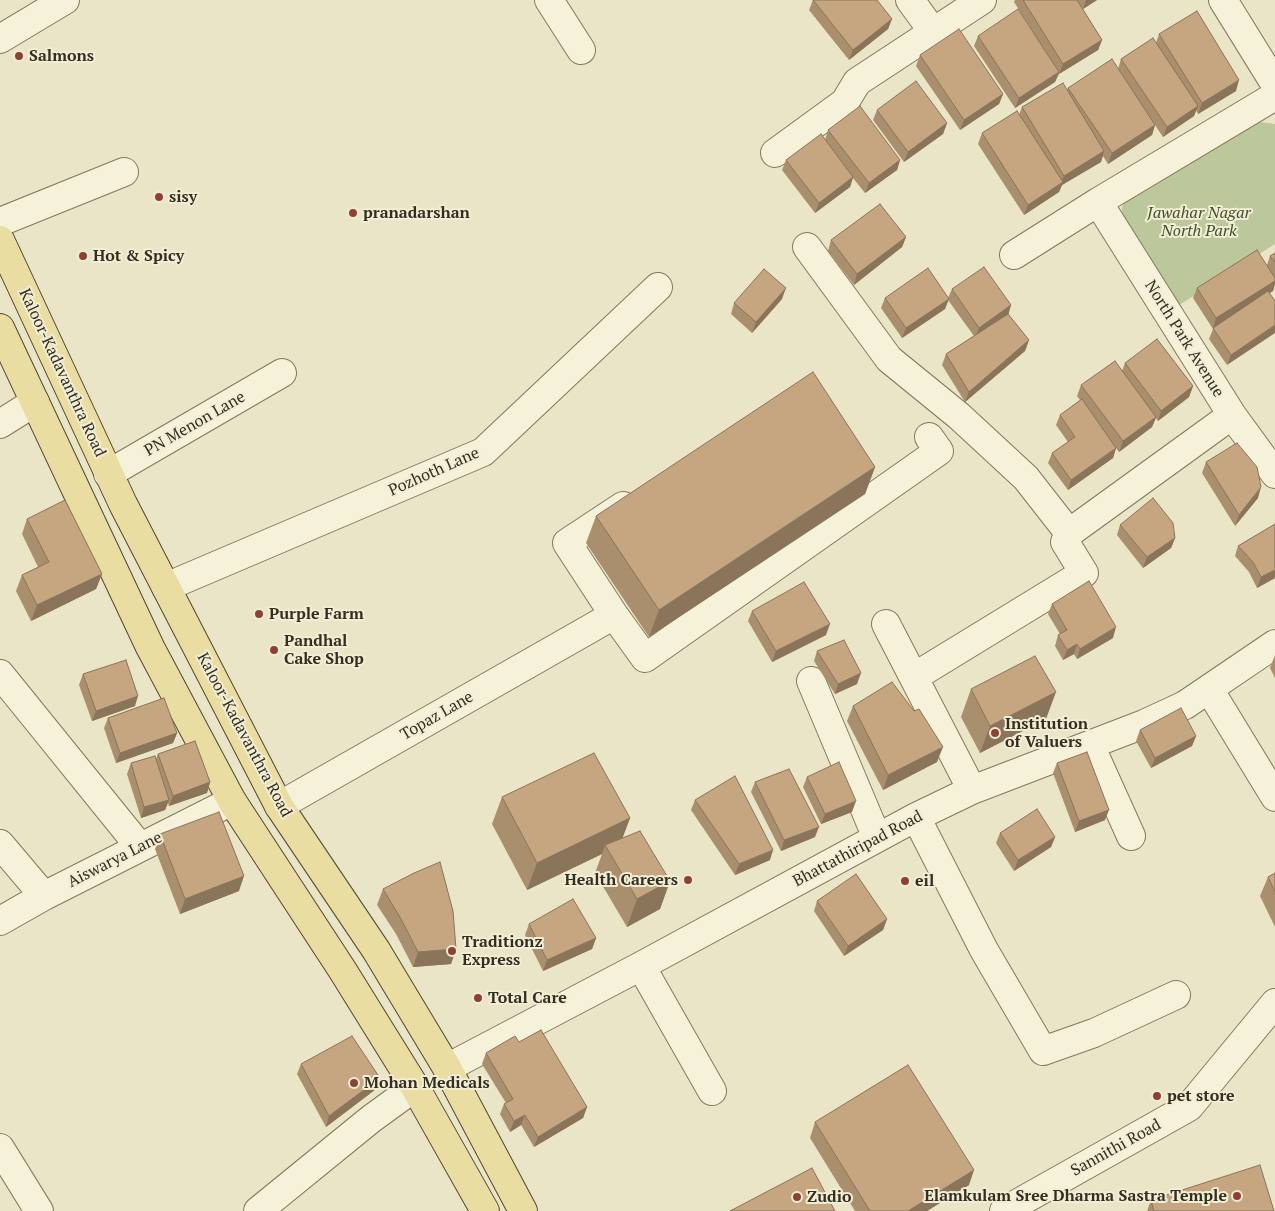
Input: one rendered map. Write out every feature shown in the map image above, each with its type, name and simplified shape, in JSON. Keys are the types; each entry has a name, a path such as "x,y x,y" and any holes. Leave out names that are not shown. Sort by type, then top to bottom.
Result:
{"main road":[{"name":"Kaloor-Kadavanthra Road","path":"0,240 108,474 279,806 376,950 447,1068 523,1211"},
{"path":"0,328 150,647 232,801 344,970 415,1086 485,1211"},
{"path":"35,402 69,388"},
{"path":"415,1086 447,1068"}],"street":[{"path":"0,39 65,0"},
{"path":"549,0 581,50"},
{"path":"910,0 934,32"},
{"path":"775,153 845,102 857,82 982,0"},
{"path":"1224,0 1275,84"},
{"path":"1014,255 1098,202 1275,96"},
{"path":"0,222 124,172"},
{"name":"North Park Avenue","path":"1098,202 1232,415 1275,474"},
{"path":"807,247 889,359 959,416 1026,478 1069,533"},
{"name":"Pozhoth Lane","path":"166,587 483,452 658,287"},
{"name":"PN Menon Lane","path":"108,474 282,374"},
{"path":"0,424 35,402"},
{"path":"914,677 1084,573 1065,542 1069,533 1232,415"},
{"path":"641,494 567,543 604,621 645,658 940,451 929,437"},
{"name":"Topaz Lane","path":"279,806 604,621"},
{"path":"886,624 972,790"},
{"name":"Bhattathiripad Road","path":"447,1068 641,966 916,817 972,790 1144,724 1185,705 1275,644"},
{"path":"0,674 140,847"},
{"path":"811,681 877,838"},
{"path":"1209,689 1275,796"},
{"path":"1090,745 1131,836"},
{"name":"Aiswarya Lane","path":"0,921 44,896 232,801"},
{"path":"916,817 984,950 1043,1051 1094,1033 1176,996"},
{"path":"0,844 44,896"},
{"path":"641,966 712,1091"},
{"name":"Sannithi Road","path":"1004,1211 1189,1107 1275,1003"},
{"path":"258,1211 371,1119 415,1086"},
{"path":"0,1148 39,1211"}],"green space":[{"name":"Jawahar Nagar North Park","path":"1253,121 1275,124 1275,244 1173,309 1120,223 1124,197"}],"building":[{"path":"813,0 877,0 892,19 853,50"},
{"path":"1023,0 1077,0 1102,40 1063,64"},
{"path":"1018,9 1059,72 1019,98 978,36"},
{"path":"1197,11 1239,80 1202,103 1159,34"},
{"path":"959,29 1003,94 964,120 920,55"},
{"path":"1153,38 1198,106 1167,127 1121,59"},
{"path":"1112,59 1155,125 1112,153 1068,88"},
{"path":"916,81 947,123 908,152 877,110"},
{"path":"1063,83 1104,151 1064,176 1022,107"},
{"path":"860,106 900,160 869,183 828,130"},
{"path":"1017,111 1063,182 1028,205 982,133"},
{"path":"821,134 853,177 819,203 786,160"},
{"path":"880,204 906,237 857,274 831,240"},
{"path":"1257,250 1275,278 1275,281 1216,318 1197,288"},
{"path":"1275,253 1275,262 1270,256"},
{"path":"984,267 1011,305 979,328 952,289"},
{"path":"928,268 949,299 906,328 885,298"},
{"path":"764,269 786,288 756,322 734,303"},
{"path":"1268,291 1275,301 1275,325 1231,355 1213,328"},
{"path":"1008,314 1029,340 969,392 946,354"},
{"path":"1157,339 1193,386 1161,411 1125,363"},
{"path":"1115,361 1156,417 1123,441 1081,385"},
{"path":"813,372 875,467 659,610 596,516"},
{"path":"1082,399 1116,448 1071,480 1052,453 1075,437 1060,415"},
{"path":"1237,443 1257,467 1261,487 1239,515 1206,462"},
{"path":"1153,498 1173,523 1175,538 1147,557 1120,525"},
{"path":"65,500 102,574 37,605 22,575 49,562 27,519"},
{"path":"1275,524 1275,570 1261,577 1253,562 1238,546"},
{"path":"1089,581 1116,627 1080,649 1077,644 1067,650 1058,635 1067,630 1052,604"},
{"path":"804,582 830,624 776,651 752,611"},
{"path":"844,640 861,673 838,684 817,651"},
{"path":"1035,656 1056,692 990,726 971,689"},
{"path":"126,660 138,696 96,711 83,674"},
{"path":"892,682 914,711 919,709 943,747 888,775 853,706"},
{"path":"164,698 177,733 120,753 108,718"},
{"path":"1181,708 1196,736 1155,758 1140,730"},
{"path":"195,741 210,782 173,796 158,754"},
{"path":"1087,752 1109,810 1079,821 1057,763"},
{"path":"594,753 630,818 537,863 502,797"},
{"path":"155,756 169,800 144,807 131,763"},
{"path":"839,762 856,801 825,814 807,777"},
{"path":"789,769 819,827 784,840 755,782"},
{"path":"735,776 773,850 739,864 695,800"},
{"path":"1037,809 1055,837 1018,860 1000,833"},
{"path":"219,812 244,876 185,899 160,834"},
{"path":"640,831 670,881 637,899 605,845"},
{"path":"440,862 453,911 456,949 418,952 383,889"},
{"path":"1275,873 1275,892 1268,877"},
{"path":"856,874 887,919 848,946 817,901"},
{"path":"573,899 596,938 547,960 529,924"},
{"path":"541,1030 587,1107 538,1137 525,1115 514,1121 504,1104 513,1099 486,1053 515,1036 519,1042"},
{"path":"352,1036 380,1078 329,1116 301,1064"},
{"path":"908,1065 974,1170 908,1211 870,1211 815,1122"},
{"path":"1260,1165 1274,1211 1154,1211 1151,1200"},
{"path":"812,1168 835,1211 730,1211"}],"place":[{"name":"Salmons","path":"19,56"},
{"name":"sisy","path":"159,197"},
{"name":"pranadarshan","path":"353,213"},
{"name":"Hot & Spicy","path":"83,256"},
{"name":"Purple Farm","path":"259,614"},
{"name":"Pandhal Cake Shop","path":"274,650"},
{"name":"Institution of Valuers","path":"995,733"},
{"name":"Health Careers","path":"688,880"},
{"name":"eil","path":"905,881"},
{"name":"Traditionz Express","path":"452,951"},
{"name":"Total Care","path":"478,998"},
{"name":"Mohan Medicals","path":"354,1083"},
{"name":"pet store","path":"1157,1096"},
{"name":"Elamkulam Sree Dharma Sastra Temple","path":"1237,1196"},
{"name":"Zudio","path":"797,1197"}]}
